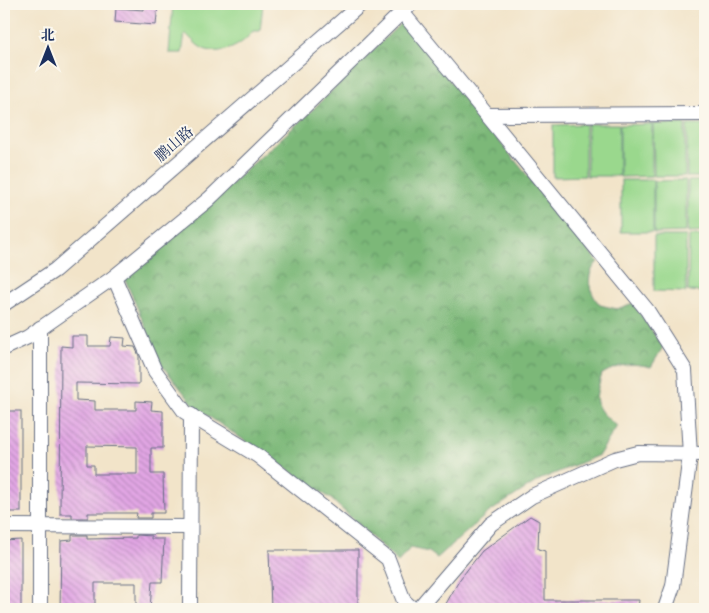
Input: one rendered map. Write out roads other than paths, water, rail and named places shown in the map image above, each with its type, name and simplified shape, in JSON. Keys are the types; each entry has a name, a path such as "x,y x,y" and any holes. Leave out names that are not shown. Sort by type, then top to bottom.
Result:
{"street":[{"name":"鹏山路","path":"4,304 55,270 361,4"},
{"path":"4,348 40,328 114,277 209,199 406,8 487,114 647,310 685,370 690,455 673,586 665,609"},
{"path":"487,114 705,114"},
{"path":"114,277 155,372 185,412 258,456 388,559 404,601 414,609"},
{"path":"40,328 40,609"},
{"path":"190,609 191,415"},
{"path":"418,609 491,524 532,496 601,465 638,453 705,454"},
{"path":"4,526 190,527"}]}
